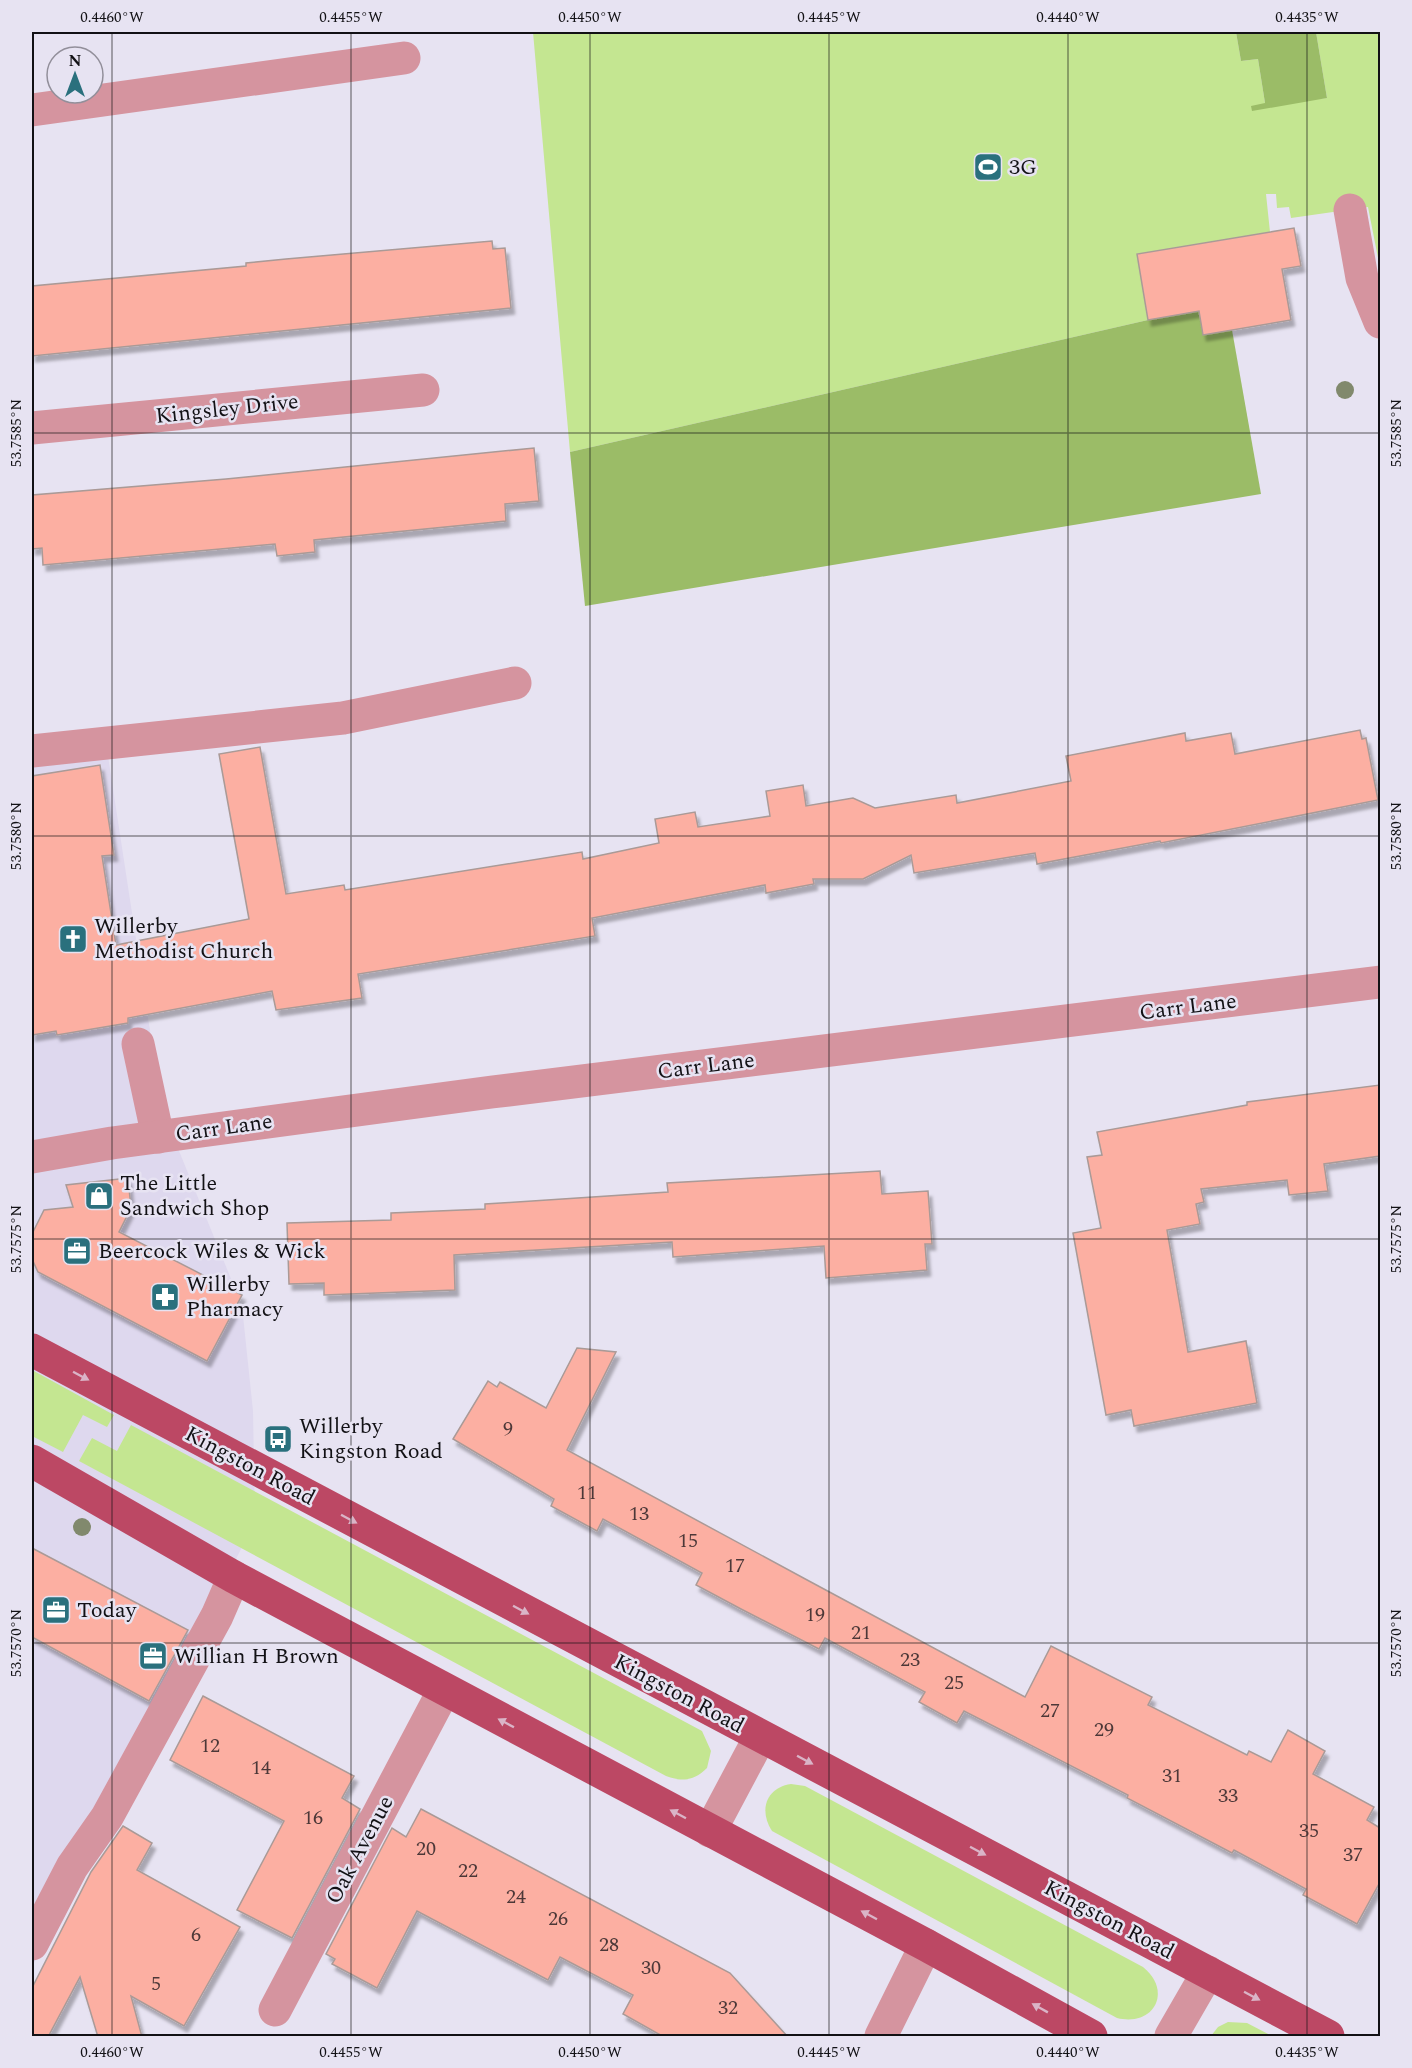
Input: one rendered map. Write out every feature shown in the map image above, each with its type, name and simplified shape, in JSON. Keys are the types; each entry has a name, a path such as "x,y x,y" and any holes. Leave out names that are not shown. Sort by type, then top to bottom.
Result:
{"main road":[{"name":"Kingston Road","path":"32,1350 1328,2037"},
{"path":"32,1461 234,1576 926,1945 1091,2037"}],"street":[{"path":"32,110 404,58"},
{"path":"1350,210 1362,278 1380,322"},
{"name":"Kingsley Drive","path":"32,428 423,390"},
{"path":"32,751 344,718 516,683"},
{"name":"Carr Lane","path":"32,1157 158,1137 492,1092 1380,982"},
{"path":"138,1044 158,1137"},
{"path":"32,1944 72,1867 113,1807 217,1616 234,1576"},
{"name":"Oak Avenue","path":"275,2010 444,1690"},
{"path":"710,1831 760,1737"},
{"path":"881,2037 926,1945"},
{"path":"1171,2037 1208,1972"}],"shaded area":[{"path":"108,756 162,1109 242,1306 253,1411 255,1521 32,1967 32,767"}],"green space":[{"path":"533,32 1236,32 1241,61 1258,59 1265,103 1327,98 1316,32 1380,32 1380,268 1368,207 1291,218 1289,207 1277,208 1276,194 1266,194 1270,232 1137,254 1148,320 570,452"},
{"path":"1236,32 1316,32 1327,98 1252,111 1251,106 1265,103 1258,59 1241,61"},
{"path":"1199,311 1232,330 1261,494 585,606 570,452 1148,320"},
{"path":"32,1370 114,1415 107,1427 83,1415 63,1452 32,1436"},
{"path":"131,1425 702,1731 711,1751 707,1768 697,1776 688,1779 666,1776 79,1461 92,1438 117,1451"},
{"path":"791,1784 805,1786 1143,1967 1152,1976 1157,1986 1158,1996 1155,2005 1141,2017 1117,2018 772,1831 766,1816 767,1802 775,1790"},
{"path":"1228,2022 1247,2023 1272,2036 1211,2036 1218,2027"}],"building":[{"path":"1294,228 1301,266 1282,269 1291,320 1203,335 1199,311 1148,320 1137,254"},
{"path":"492,241 493,249 505,248 511,308 32,356 32,286 246,266 246,263 286,259"},
{"path":"534,448 539,501 505,504 506,521 314,540 315,552 277,556 275,544 43,565 42,548 32,549 32,495 226,479"},
{"path":"1360,730 1362,739 1366,738 1378,800 1161,843 1160,841 1037,864 1035,853 914,873 911,855 863,879 813,879 814,884 766,893 765,885 592,918 595,936 358,974 362,998 276,1010 272,991 128,1018 128,1023 57,1035 56,1031 32,1035 32,776 100,765 114,855 102,856 116,945 249,919 219,754 260,747 286,894 344,885 345,890 582,852 583,859 659,843 655,819 695,812 698,827 770,816 766,791 803,785 806,806 853,798 875,808 956,795 957,803 1071,781 1066,756 1185,733 1186,741 1231,733 1235,754"},
{"path":"1380,1085 1380,1156 1324,1164 1328,1191 1289,1195 1287,1180 1201,1189 1204,1202 1196,1204 1200,1224 1167,1230 1188,1352 1246,1341 1257,1403 1134,1426 1131,1410 1106,1415 1073,1233 1101,1228 1087,1157 1102,1155 1097,1132 1247,1105 1247,1102"},
{"path":"880,1171 882,1194 928,1191 932,1244 925,1244 927,1270 826,1278 824,1246 673,1257 672,1242 454,1255 455,1290 324,1295 324,1283 289,1284 287,1223 391,1220 391,1213 485,1209 485,1204 668,1192 667,1183"},
{"path":"128,1178 131,1208 119,1232 242,1295 207,1361 38,1272 32,1259 32,1234 44,1210 73,1207 66,1185"},
{"path":"577,1348 616,1352 567,1450 809,1581 1025,1697 1051,1646 1152,1697 1148,1705 1247,1755 1249,1751 1271,1762 1288,1730 1325,1751 1313,1774 1374,1807 1367,1820 1380,1828 1380,1882 1357,1924 1303,1895 1306,1889 1234,1850 1232,1853 1127,1798 1128,1795 964,1711 957,1723 919,1702 925,1692 825,1638 819,1649 696,1585 702,1573 603,1519 597,1531 551,1506 554,1499 453,1439 488,1381 497,1387 500,1382 546,1408"},
{"path":"32,1548 188,1630 149,1701 32,1637"},
{"path":"203,1696 354,1776 342,1798 360,1809 292,1938 237,1910 284,1821 170,1760"},
{"path":"421,1809 730,1973 788,2037 664,2037 623,2014 633,1995 560,1957 548,1980 417,1911 377,1988 332,1964 335,1959 326,1954 392,1828 406,1837"},
{"path":"123,1826 152,1843 137,1870 240,1927 184,2026 131,1996 142,2037 98,2037 80,1977 48,2037 32,2037 32,1988 91,1872"}],"place":[{"name":"3G","path":"988,167"},
{"name":"Willerby Methodist Church","path":"73,939"},
{"name":"The Little Sandwich Shop","path":"99,1196"},
{"name":"Beercock Wiles & Wick","path":"77,1251"},
{"name":"Willerby Pharmacy","path":"165,1297"},
{"name":"Willerby Kingston Road","path":"278,1439"},
{"name":"Today","path":"56,1610"},
{"name":"Willian H Brown","path":"153,1656"}]}
